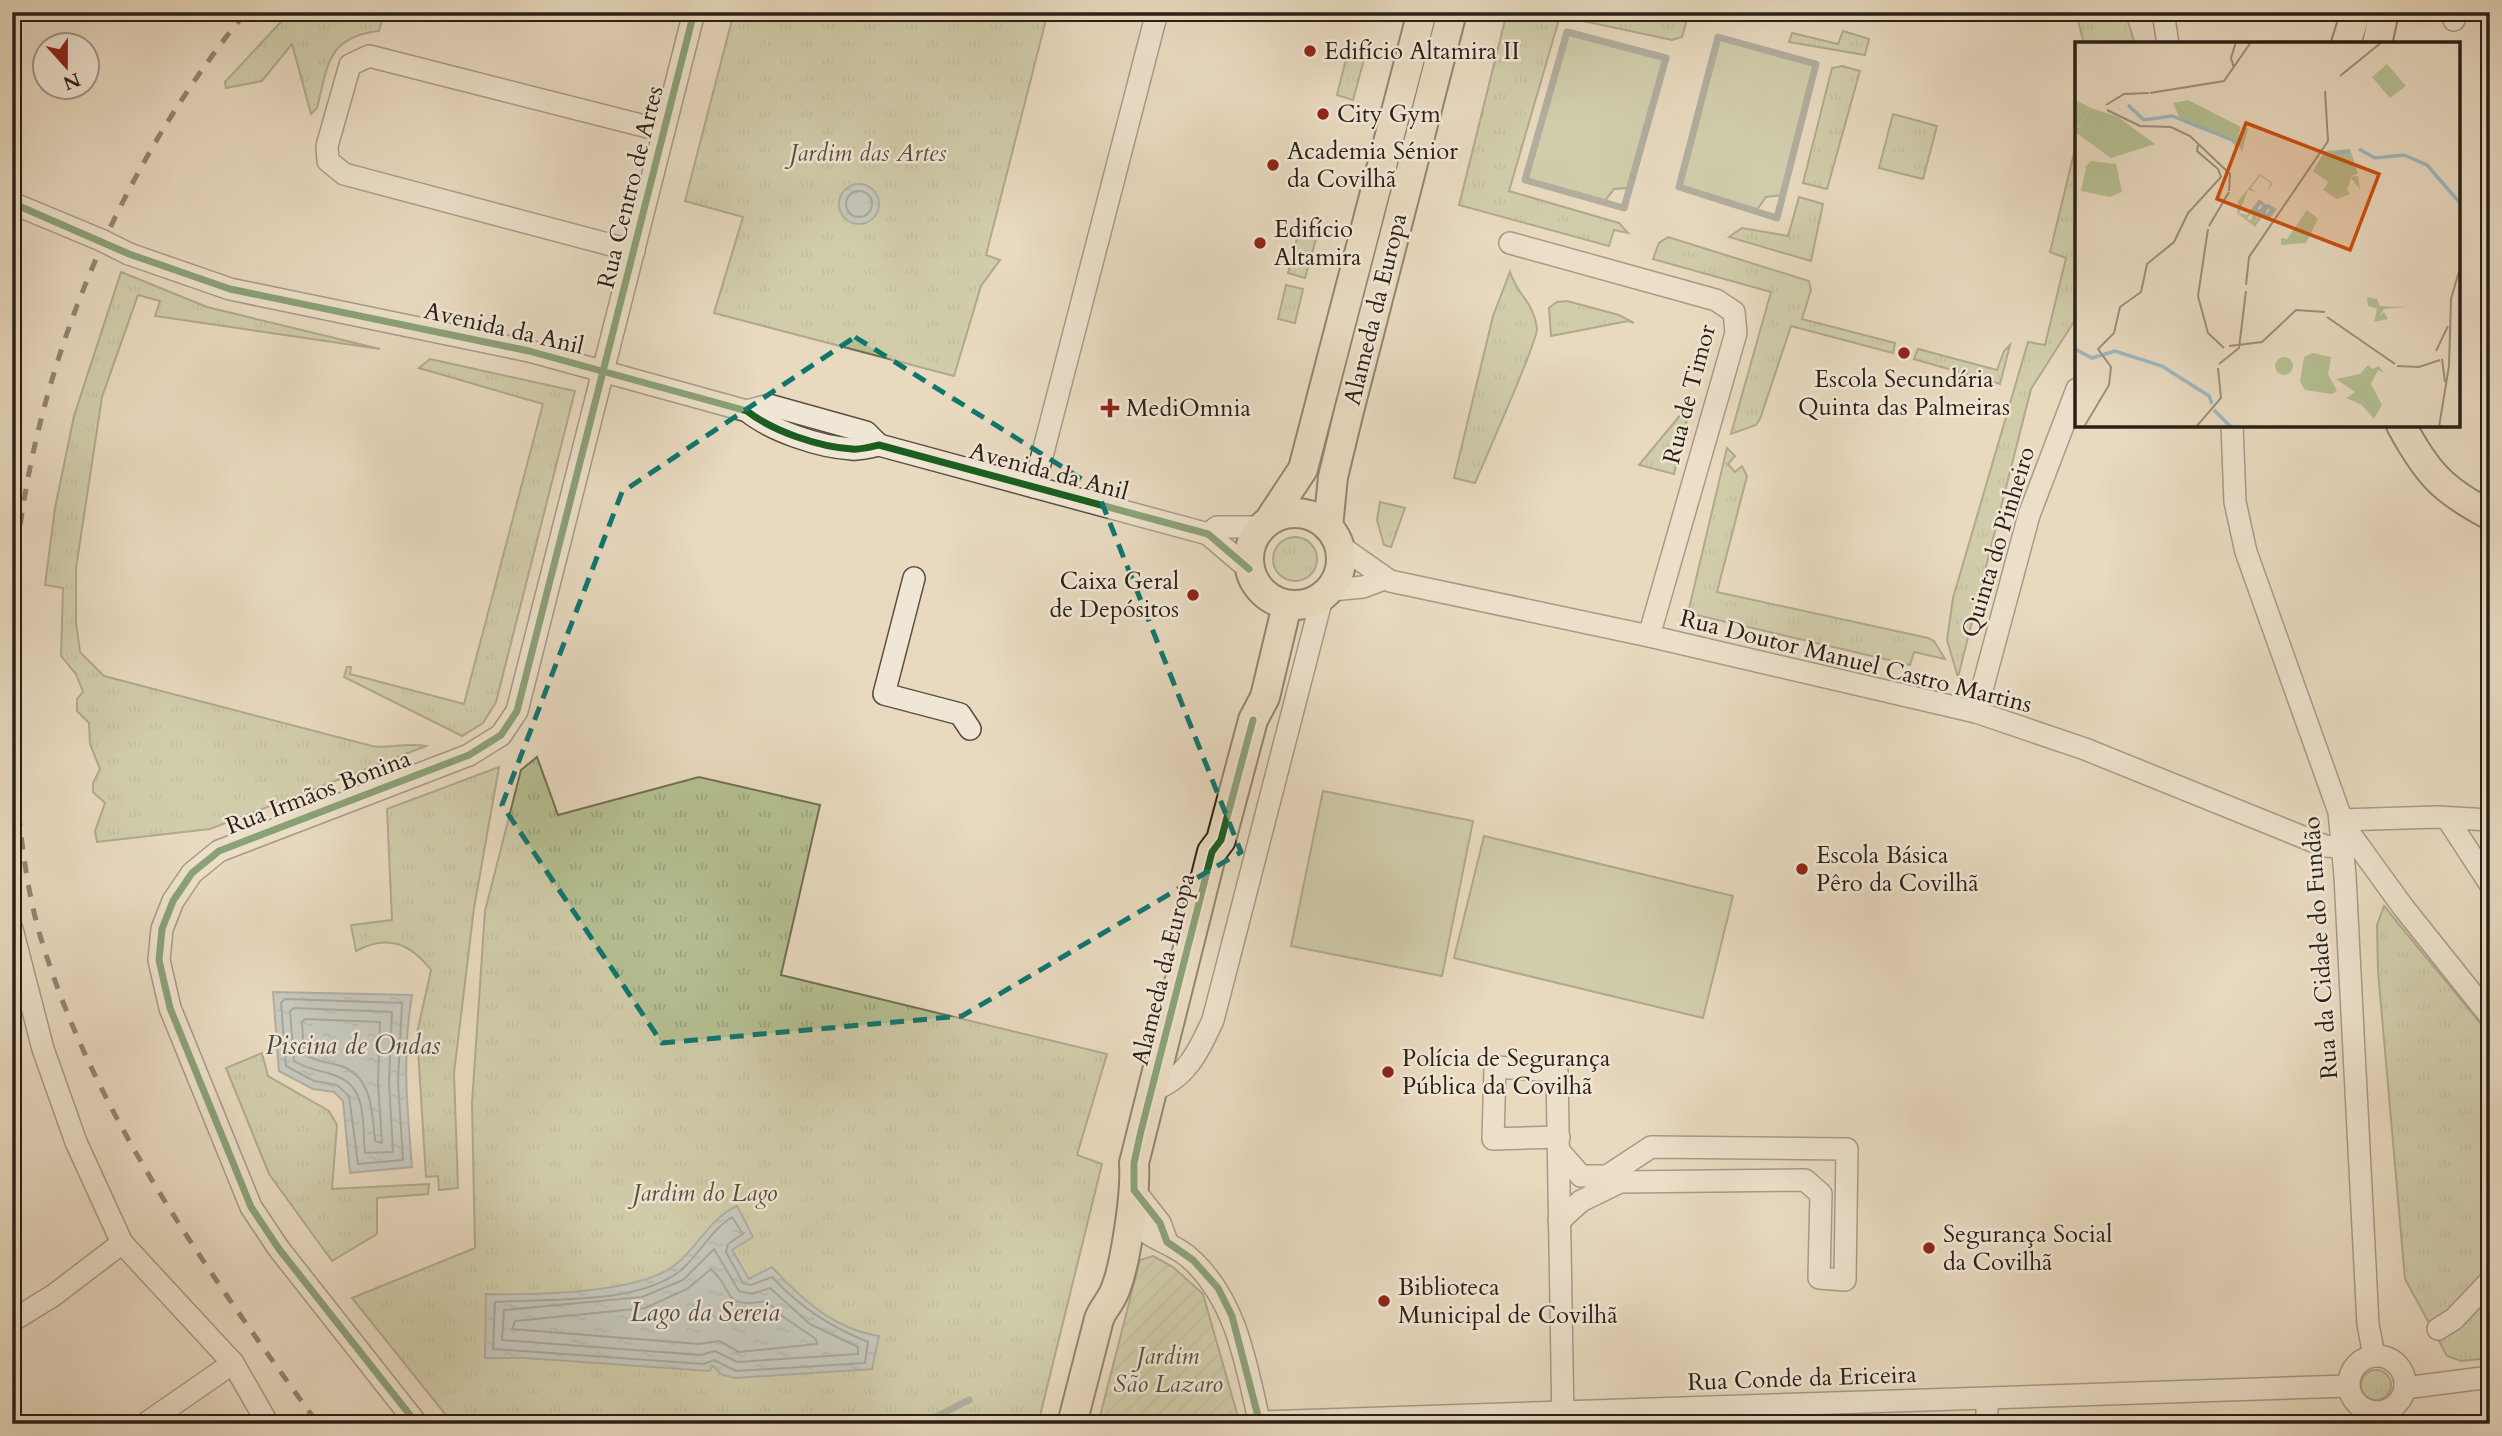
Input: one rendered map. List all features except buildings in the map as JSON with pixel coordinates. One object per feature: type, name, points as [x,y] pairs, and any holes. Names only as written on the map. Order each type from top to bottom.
[{"type":"main road","name":"Alameda da Europa","points":[[1267,522],[1303,469],[1422,12]]},
{"type":"main road","name":"Alameda da Europa","points":[[1334,536],[1333,477],[1452,12]]},
{"type":"main road","points":[[2348,42],[2356,12]]},
{"type":"main road","points":[[2377,42],[2384,12]]},
{"type":"main road","points":[[2402,427],[2420,460],[2448,492],[2490,515]]},
{"type":"main road","points":[[1307,514],[1334,536],[1341,562],[1327,594],[1287,605],[1267,596],[1249,569],[1251,544],[1267,522],[1307,514]]},
{"type":"main road","name":"Alameda da Europa","points":[[1072,1424],[1104,1307],[1111,1300],[1125,1248],[1152,1091],[1212,852],[1221,840],[1252,720],[1265,697],[1287,605]]},
{"type":"main road","name":"Alameda da Europa","points":[[1104,1307],[1100,1298],[1120,1174],[1133,1190]]},
{"type":"street","name":"Rua Centro de Artes","points":[[604,372],[694,12]]},
{"type":"street","points":[[1034,487],[1157,12]]},
{"type":"street","points":[[2163,12],[2168,42]]},
{"type":"street","points":[[634,251],[344,174],[328,162],[327,146],[350,65],[369,57],[664,131]]},
{"type":"street","name":"Avenida da Anil","points":[[12,203],[129,254],[230,289],[529,351],[747,411],[766,426],[810,439],[853,449],[879,445],[1208,534],[1249,569]]},
{"type":"street","name":"Rua de Timor","points":[[1510,243],[1716,300],[1734,312],[1736,333],[1649,636]]},
{"type":"street","name":"Rua Irmãos Bonina","points":[[418,1424],[279,1249],[251,1207],[170,1008],[159,960],[162,929],[173,901],[192,873],[219,851],[468,755],[501,735],[517,711],[568,500],[604,372]]},
{"type":"street","name":"Quinta do Pinheiro","points":[[1976,712],[2025,527],[2075,394]]},
{"type":"street","name":"Rua da Cidade do Fundão","points":[[2232,427],[2235,502],[2246,552],[2340,820],[2368,1324],[2374,1356]]},
{"type":"street","name":"Avenida da Anil","points":[[1208,534],[1217,527],[1267,522]]},
{"type":"street","name":"Rua Doutor Manuel Castro Martins","points":[[1334,536],[1384,579],[1649,636],[1976,712],[2085,749],[2326,846],[2343,847]]},
{"type":"street","points":[[914,578],[884,694],[960,714],[970,729]]},
{"type":"street","name":"Rua Doutor Manuel Castro Martins","points":[[1327,594],[1363,587],[1384,579]]},
{"type":"street","points":[[1152,1091],[1174,1081],[1190,1065],[1213,1020],[1327,594]]},
{"type":"street","points":[[2447,818],[2490,884]]},
{"type":"street","points":[[2340,820],[2490,820]]},
{"type":"street","points":[[2340,820],[2403,907],[2490,1016]]},
{"type":"street","points":[[12,929],[43,1049],[59,1095],[76,1142],[122,1243],[233,1363],[268,1424]]},
{"type":"street","points":[[1559,1144],[1493,1139],[1495,1067],[1557,1071],[1559,1144],[1563,1417]]},
{"type":"street","points":[[1559,1144],[1581,1176],[1607,1175],[1651,1147],[1847,1149],[1845,1280],[1819,1278],[1821,1194],[1805,1180],[1619,1182],[1581,1201],[1559,1221]]},
{"type":"street","points":[[1133,1190],[1144,1235],[1167,1242],[1193,1260],[1218,1288],[1228,1307],[1260,1423]]},
{"type":"street","points":[[1125,1248],[1140,1241],[1167,1242]]},
{"type":"street","points":[[12,1321],[54,1295],[122,1243]]},
{"type":"street","points":[[2438,1329],[2454,1318],[2490,1281]]},
{"type":"street","points":[[2374,1356],[2397,1365],[2405,1380],[2396,1405],[2379,1418],[2355,1403],[2348,1386],[2352,1370],[2365,1358],[2374,1356]]},
{"type":"street","points":[[145,1424],[233,1363]]},
{"type":"street","points":[[2404,1388],[2490,1377]]},
{"type":"street","name":"Rua Conde da Ericeira","points":[[1260,1423],[1781,1414],[1987,1399],[2348,1386]]},
{"type":"street","points":[[1987,1399],[1987,1424]]},
{"type":"highlighted area","points":[[855,337],[1096,488],[1241,852],[962,1016],[662,1043],[502,805],[622,492]]},
{"type":"green space","points":[[290,12],[384,12],[379,31],[362,34],[339,47],[328,66],[317,108],[311,114],[292,44],[262,81],[226,88],[225,82]]},
{"type":"green space","name":"Jardim das Artes","points":[[734,12],[1048,12],[986,255],[1000,260],[981,286],[954,376],[714,313],[743,217],[685,201]]},
{"type":"green space","points":[[1507,12],[1689,12],[1682,37],[1672,40],[1560,16],[1509,191],[1619,223],[1628,233],[1614,230],[1609,246],[1459,205]]},
{"type":"green space","points":[[2076,12],[2125,12],[2134,42],[2084,42]]},
{"type":"green space","points":[[1843,31],[1869,39],[1865,55],[1789,42],[1792,33],[1838,44]]},
{"type":"green space","points":[[1567,32],[1666,58],[1630,188],[1614,189],[1604,202],[1525,180]]},
{"type":"green space","points":[[1718,37],[1816,64],[1783,195],[1766,197],[1756,211],[1679,187]]},
{"type":"green space","points":[[1348,51],[1365,56],[1353,100],[1337,95]]},
{"type":"green space","points":[[1842,66],[1860,71],[1827,189],[1803,183],[1832,68]]},
{"type":"green space","points":[[1893,114],[1937,126],[1923,179],[1879,168]]},
{"type":"green space","points":[[2075,149],[2075,320],[2031,389],[1958,677],[1947,640],[1953,598],[2028,342],[2045,345],[2066,258],[2050,252]]},
{"type":"green space","points":[[1799,197],[1823,204],[1811,261],[1729,237],[1742,228],[1788,236]]},
{"type":"green space","points":[[1300,227],[1318,232],[1305,278],[1288,273]]},
{"type":"green space","points":[[1668,237],[1809,281],[1811,290],[1802,319],[1895,343],[1893,353],[1791,326],[1760,419],[1756,425],[1731,434],[1771,292],[1653,259],[1659,243]]},
{"type":"green space","points":[[121,272],[207,307],[380,349],[155,316],[160,301],[138,295],[102,397],[76,568],[76,622],[80,652],[104,676],[372,746],[426,746],[210,829],[97,842],[95,831],[105,803],[93,792],[93,783],[100,769],[90,744],[89,723],[77,711],[77,699],[83,692],[76,674],[61,656],[63,588],[45,585],[55,508],[74,416]]},
{"type":"green space","points":[[1510,272],[1532,311],[1537,328],[1521,376],[1475,483],[1454,478],[1493,316]]},
{"type":"green space","points":[[1286,285],[1303,289],[1295,323],[1278,319]]},
{"type":"green space","points":[[1567,301],[1619,315],[1634,323],[1628,321],[1551,336],[1549,308],[1557,302]]},
{"type":"green space","points":[[2010,345],[2000,384],[1914,359],[1918,349],[1997,370],[2004,351]]},
{"type":"green space","points":[[430,359],[575,391],[496,702],[483,723],[462,736],[344,677],[347,667],[351,667],[350,674],[464,704],[543,404],[419,368]]},
{"type":"green space","points":[[1682,413],[1688,415],[1674,474],[1639,465]]},
{"type":"green space","points":[[1727,448],[1735,456],[1728,464],[1735,472],[1742,466],[1747,476],[1717,592],[1928,638],[1934,641],[1945,659],[1914,652],[1910,665],[1688,613]]},
{"type":"green space","points":[[1380,502],[1405,508],[1391,547],[1384,545],[1377,520]]},
{"type":"green space","points":[[1295,537],[1311,543],[1317,559],[1311,575],[1295,581],[1279,575],[1273,559],[1279,543]]},
{"type":"green space","name":"Jardim do Lago","points":[[537,757],[558,815],[699,777],[820,805],[781,975],[1107,1054],[1077,1155],[1102,1164],[1038,1424],[453,1424],[352,1298],[475,1248],[472,1103],[485,911],[521,770]]},
{"type":"green space","points":[[499,767],[474,908],[454,1073],[458,1188],[439,1190],[438,1176],[426,1177],[417,1033],[431,970],[415,953],[397,944],[378,943],[356,951],[351,925],[392,920],[387,809]]},
{"type":"green space","points":[[1323,791],[1473,821],[1442,976],[1291,946]]},
{"type":"green space","points":[[1484,836],[1733,896],[1703,1018],[1454,958]]},
{"type":"green space","points":[[2384,906],[2490,1035],[2490,1358],[2461,1361],[2447,1356],[2405,1279],[2378,971],[2377,925]]},
{"type":"green space","points":[[262,1053],[268,1076],[329,1111],[337,1125],[332,1189],[429,1184],[428,1194],[377,1198],[377,1234],[332,1261],[269,1174],[226,1068]]},
{"type":"green space","name":"Jardim São Lazaro","points":[[1153,1256],[1173,1267],[1203,1294],[1240,1424],[1098,1424],[1140,1260]]},
{"type":"green space","points":[[2376,1370],[2382,1371],[2390,1379],[2390,1391],[2382,1399],[2376,1400],[2370,1399],[2362,1391],[2361,1385],[2362,1379],[2370,1371]]},
{"type":"water","points":[[859,184],[873,190],[879,204],[873,218],[859,224],[845,218],[839,204],[845,190]]},
{"type":"water","name":"Piscina de Ondas","points":[[273,992],[412,995],[406,1060],[412,1167],[350,1173],[343,1101],[334,1092],[313,1089],[279,1071]]},
{"type":"water","name":"Lago da Sereia","points":[[737,1206],[753,1237],[732,1250],[749,1279],[772,1267],[807,1301],[833,1320],[879,1336],[872,1369],[735,1378],[721,1374],[713,1366],[709,1371],[526,1358],[485,1358],[486,1294],[584,1291],[636,1282],[658,1275],[675,1265],[719,1218]]},
{"type":"waterway","points":[[1567,32],[1666,58],[1624,208],[1525,180],[1567,32]]},
{"type":"waterway","points":[[1718,37],[1816,64],[1777,218],[1679,187],[1718,37]]},
{"type":"waterway","points":[[922,1424],[969,1400]]},
{"type":"railway","points":[[12,620],[18,538],[32,457],[53,376],[80,297],[114,221],[153,147],[197,77],[246,12]]},
{"type":"railway","points":[[12,742],[21,838],[33,909],[62,999],[90,1065],[122,1128],[196,1249],[318,1424]]},
{"type":"cycle path","points":[[417,1424],[279,1249],[251,1207],[170,1008],[159,960],[162,929],[173,901],[192,873],[219,851],[469,755],[501,735],[517,711],[694,12]]},
{"type":"cycle path","points":[[12,203],[129,254],[230,289],[529,351],[747,411],[769,425],[811,441],[855,449],[879,445],[1208,534],[1249,569]]},
{"type":"cycle path","points":[[1253,720],[1221,840],[1212,852],[1141,1131],[1134,1163],[1134,1190],[1160,1223],[1167,1242],[1193,1260],[1218,1288],[1232,1316],[1260,1424]]},
{"type":"place","name":"Edifício Altamira II","points":[[1310,51]]},
{"type":"place","name":"City Gym","points":[[1323,114]]},
{"type":"place","name":"Academia Sénior da Covilhã","points":[[1273,165]]},
{"type":"place","name":"Edifício Altamira","points":[[1260,243]]},
{"type":"place","name":"Escola Secundária Quinta das Palmeiras","points":[[1904,353]]},
{"type":"place","name":"MediOmnia","points":[[1110,408]]},
{"type":"place","name":"Caixa Geral de Depósitos","points":[[1193,595]]},
{"type":"place","name":"Escola Básica Pêro da Covilhã","points":[[1802,869]]},
{"type":"place","name":"Polícia de Segurança Pública da Covilhã","points":[[1388,1072]]},
{"type":"place","name":"Segurança Social da Covilhã","points":[[1929,1248]]},
{"type":"place","name":"Biblioteca Municipal de Covilhã","points":[[1384,1301]]}]
